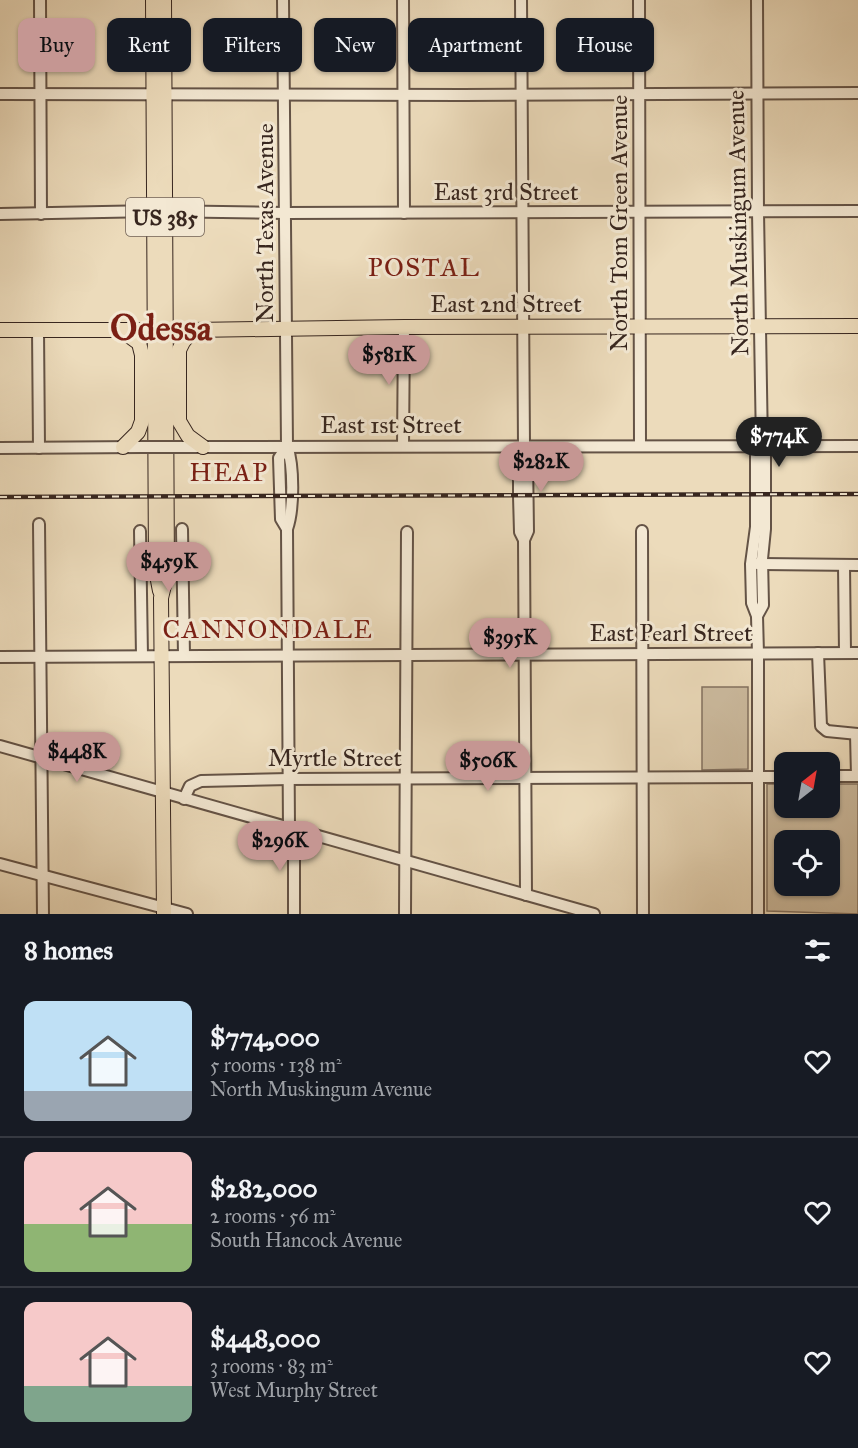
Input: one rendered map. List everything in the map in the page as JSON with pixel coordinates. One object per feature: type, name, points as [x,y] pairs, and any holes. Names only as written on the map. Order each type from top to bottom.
[{"type":"main road","name":"US 385","points":[[153,0],[159,95],[160,444],[156,570],[161,598],[164,911]]},
{"type":"main road","name":"US 385","points":[[159,95],[164,0]]},
{"type":"main road","name":"East 2nd Street","points":[[0,330],[858,326]]},
{"type":"main road","points":[[122,330],[141,346],[142,355],[142,421],[138,432],[123,447]]},
{"type":"main road","points":[[193,330],[179,350],[179,421],[184,432],[202,447]]},
{"type":"street","points":[[40,0],[41,214]]},
{"type":"street","name":"North Texas Avenue","points":[[283,0],[287,446],[279,458],[281,519],[287,530],[288,778],[294,914]]},
{"type":"street","points":[[403,0],[404,213]]},
{"type":"street","points":[[521,0],[524,446],[519,458],[519,532],[524,540],[526,895]]},
{"type":"street","name":"North Tom Green Avenue","points":[[639,0],[640,445]]},
{"type":"street","name":"North Muskingum Avenue","points":[[757,0],[762,445],[765,457],[756,527],[756,564],[752,603],[757,616],[758,654],[758,914]]},
{"type":"street","points":[[0,94],[858,93]]},
{"type":"street","name":"East 3rd Street","points":[[0,214],[160,211],[285,213],[858,211]]},
{"type":"street","points":[[403,446],[404,327]]},
{"type":"street","points":[[38,330],[39,448]]},
{"type":"street","name":"East 1st Street","points":[[0,448],[858,446]]},
{"type":"street","points":[[39,524],[43,914]]},
{"type":"street","points":[[182,529],[184,656]]},
{"type":"street","points":[[140,531],[141,656]]},
{"type":"street","points":[[642,531],[643,914]]},
{"type":"street","points":[[405,914],[407,532]]},
{"type":"street","points":[[756,564],[858,565]]},
{"type":"street","points":[[844,565],[845,653]]},
{"type":"street","points":[[818,653],[821,726],[828,731],[857,734],[857,776],[840,776]]},
{"type":"street","name":"East Pearl Street","points":[[0,657],[858,653]]},
{"type":"street","points":[[0,746],[526,895],[561,911],[594,914]]},
{"type":"street","name":"Myrtle Street","points":[[184,799],[190,786],[201,781],[288,778],[774,777]]},
{"type":"street","points":[[0,864],[164,911],[187,914]]},
{"type":"shaded area","points":[[702,687],[748,687],[748,769],[702,770]]},
{"type":"shaded area","points":[[767,784],[774,784],[774,818],[840,818],[840,784],[858,784],[858,914],[767,911]]},
{"type":"railway","points":[[0,497],[858,494]]},
{"type":"district","name":"POSTAL","points":[[424,267]]},
{"type":"district","name":"Odessa","points":[[161,328]]},
{"type":"district","name":"HEAP","points":[[229,472]]},
{"type":"district","name":"CANNONDALE","points":[[268,629]]}]
